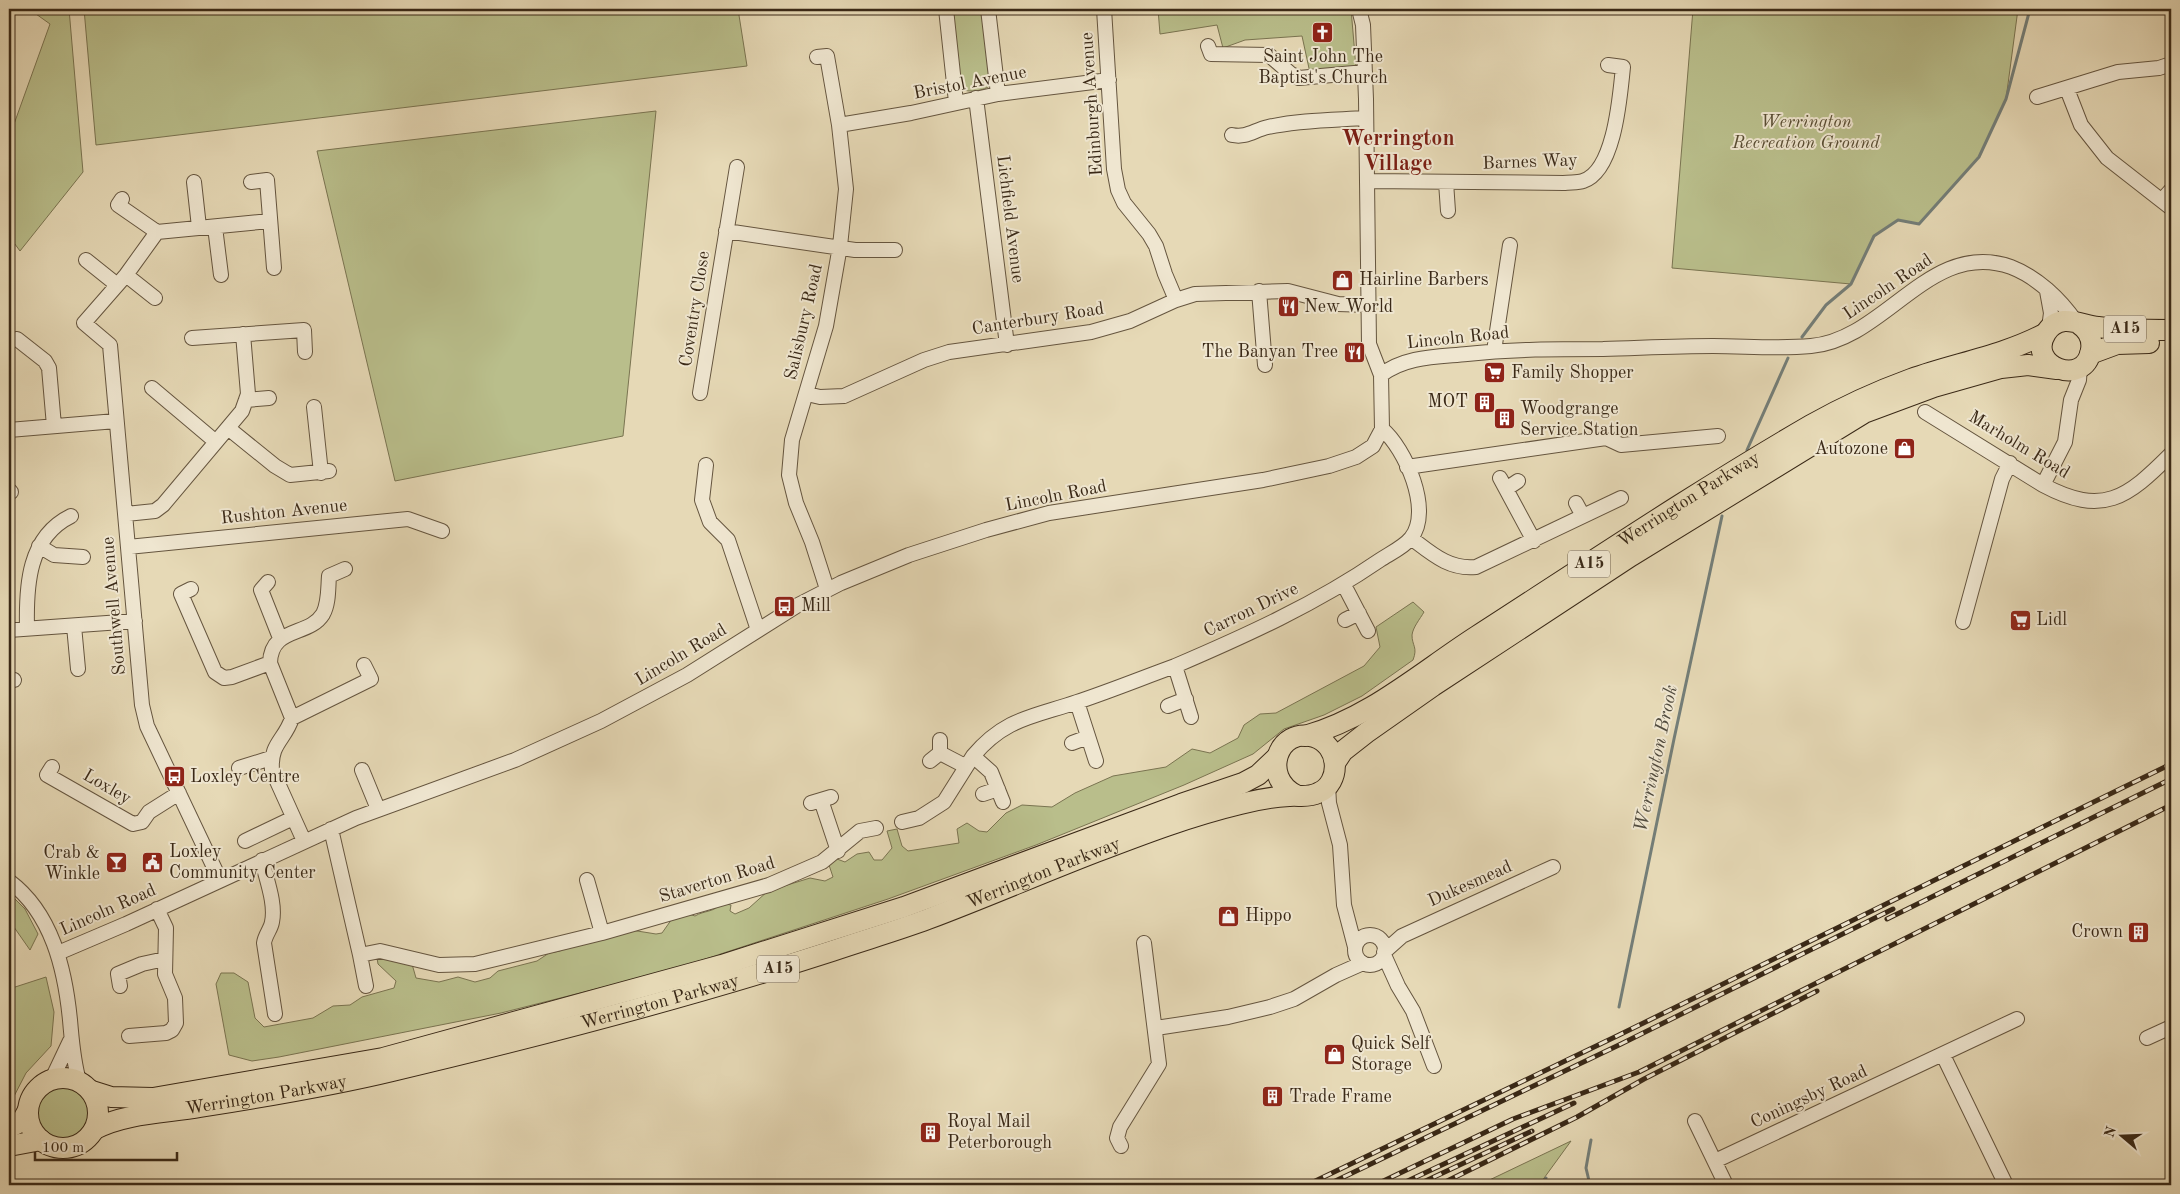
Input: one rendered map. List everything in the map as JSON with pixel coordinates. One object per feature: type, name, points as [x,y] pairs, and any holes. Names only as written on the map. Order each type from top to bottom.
[{"type":"highway","name":"A15","points":[[2046,331],[2061,321],[2121,329],[2171,330]]},
{"type":"highway","name":"A15","points":[[2078,323],[2090,336],[2085,361]]},
{"type":"highway","name":"Werrington Parkway","points":[[1305,736],[1330,729],[1378,705],[1434,664],[1611,549],[1812,425],[1910,379],[1957,372],[1979,366],[2046,331]]},
{"type":"highway","points":[[2046,331],[2042,341],[2043,355],[2047,361],[2059,369]]},
{"type":"highway","name":"A15","points":[[2059,369],[2069,371],[2117,344],[2171,343]]},
{"type":"highway","name":"Werrington Parkway","points":[[1979,366],[2036,365],[2059,369]]},
{"type":"highway","name":"Werrington Parkway","points":[[1335,763],[1343,750],[1432,686],[1631,556],[1864,414],[1934,386],[1957,372]]},
{"type":"highway","name":"A15","points":[[1277,757],[1287,742],[1305,736]]},
{"type":"highway","points":[[1305,736],[1314,737],[1328,747],[1335,763]]},
{"type":"highway","name":"Werrington Parkway","points":[[246,1091],[393,1055],[722,965],[904,907],[1172,807],[1243,783],[1258,775],[1277,757]]},
{"type":"highway","points":[[1277,757],[1277,776],[1288,791],[1301,796]]},
{"type":"highway","name":"A15","points":[[1301,796],[1316,794],[1328,786],[1335,773],[1335,763]]},
{"type":"highway","name":"Werrington Parkway","points":[[95,1129],[111,1121],[212,1097],[386,1072],[592,1022],[759,975],[926,920],[1187,818],[1238,804],[1301,796]]},
{"type":"highway","points":[[9,1128],[22,1121],[28,1110],[30,1100],[36,1091],[52,1079],[61,1077],[85,1086],[99,1110],[95,1129],[84,1142],[67,1148],[52,1146],[41,1140],[31,1126],[28,1110]]},
{"type":"highway","name":"Werrington Parkway","points":[[85,1086],[111,1096],[139,1099],[212,1097]]},
{"type":"highway","points":[[9,1146],[41,1140]]},
{"type":"street","points":[[946,9],[956,102]]},
{"type":"street","points":[[988,9],[998,94]]},
{"type":"street","name":"Edinburgh Avenue","points":[[1104,9],[1114,168],[1118,190],[1124,203],[1150,234],[1156,246],[1164,274],[1176,300]]},
{"type":"street","points":[[1359,9],[1362,23],[1365,72],[1370,350],[1381,375],[1382,429],[1391,436],[1407,467],[1418,497],[1419,511],[1417,524],[1411,538],[1448,564],[1466,568],[1481,565],[1621,498]]},
{"type":"street","points":[[1207,52],[1269,55],[1291,74],[1299,78],[1365,72]]},
{"type":"street","name":"Salisbury Road","points":[[827,56],[839,126],[846,189],[840,246],[826,326],[792,440],[790,475],[796,503],[828,589]]},
{"type":"street","points":[[2037,97],[2118,72],[2159,68],[2171,64]]},
{"type":"street","name":"Barnes Way","points":[[1368,181],[1584,181],[1595,172],[1606,157],[1615,131],[1623,67],[1608,65]]},
{"type":"street","name":"Bristol Avenue","points":[[839,126],[998,94],[1109,80]]},
{"type":"street","points":[[2067,89],[2082,125],[2107,158],[2168,199]]},
{"type":"street","name":"Lichfield Avenue","points":[[976,98],[1007,345]]},
{"type":"street","points":[[1232,135],[1249,136],[1268,127],[1285,124],[1365,118]]},
{"type":"street","name":"Coventry Close","points":[[700,393],[737,167]]},
{"type":"street","points":[[251,182],[267,180],[274,268]]},
{"type":"street","points":[[194,182],[199,227]]},
{"type":"street","points":[[1446,182],[1448,212]]},
{"type":"street","points":[[122,199],[118,205],[157,232],[199,227],[215,228],[270,221]]},
{"type":"street","points":[[215,228],[221,275]]},
{"type":"street","name":"Coventry Close","points":[[726,231],[840,246],[855,250],[895,248]]},
{"type":"street","points":[[121,279],[157,232]]},
{"type":"street","points":[[1494,351],[1500,266],[1510,245]]},
{"type":"street","points":[[86,260],[155,298]]},
{"type":"street","name":"Lincoln Road","points":[[1381,375],[1394,365],[1418,359],[1494,351],[1693,346],[1792,347],[1824,344],[1856,332],[1936,275],[1952,267],[1978,262],[2004,264],[2033,278],[2065,306],[2078,323]]},
{"type":"street","name":"Southwell Avenue","points":[[121,279],[84,324],[110,346],[142,705],[147,726],[220,880]]},
{"type":"street","points":[[1259,291],[1265,366]]},
{"type":"street","name":"Canterbury Road","points":[[807,394],[820,397],[844,396],[877,380],[941,354],[1091,332],[1130,320],[1176,300],[1196,294],[1288,291],[1338,304],[1368,305]]},
{"type":"street","points":[[2046,331],[2051,313],[2047,291]]},
{"type":"street","points":[[192,338],[304,330],[305,352]]},
{"type":"street","points":[[126,514],[155,511],[163,505],[242,411],[248,394],[243,334]]},
{"type":"street","points":[[16,339],[44,361],[49,368],[54,426]]},
{"type":"street","points":[[2043,485],[2065,442],[2071,400],[2085,361]]},
{"type":"street","points":[[2059,369],[2071,400]]},
{"type":"street","points":[[152,388],[216,442]]},
{"type":"street","points":[[246,400],[269,398]]},
{"type":"street","points":[[228,428],[275,466],[290,475],[325,472],[314,407]]},
{"type":"street","name":"Marholm Road","points":[[1925,412],[2043,485],[2057,492],[2083,500],[2101,501],[2120,496],[2138,485],[2171,454]]},
{"type":"street","points":[[9,430],[116,421]]},
{"type":"street","name":"Lincoln Road","points":[[58,953],[331,829],[378,809],[515,760],[601,721],[687,675],[828,589],[909,555],[986,530],[1049,513],[1263,480],[1329,466],[1356,457],[1364,452],[1372,446],[1382,429]]},
{"type":"street","points":[[1407,467],[1606,438],[1621,445],[1718,436]]},
{"type":"street","points":[[1963,622],[2002,479],[2010,463]]},
{"type":"street","points":[[706,464],[702,500],[710,522],[728,540],[758,630]]},
{"type":"street","points":[[1508,483],[1534,541]]},
{"type":"street","points":[[1576,503],[1583,516]]},
{"type":"street","points":[[27,628],[28,578],[32,561],[50,530],[70,516]]},
{"type":"street","name":"Rushton Avenue","points":[[128,547],[408,519],[442,531]]},
{"type":"street","name":"Carron Drive","points":[[902,822],[919,818],[944,802],[953,791],[969,761],[997,732],[1012,724],[1175,666],[1243,637],[1344,585],[1411,538]]},
{"type":"street","points":[[40,546],[54,555],[83,556]]},
{"type":"street","points":[[292,718],[270,663],[273,649],[280,638],[319,620],[324,611],[329,576],[345,569]]},
{"type":"street","points":[[268,582],[261,590],[280,638]]},
{"type":"street","points":[[1344,585],[1368,631]]},
{"type":"street","points":[[191,589],[180,594],[215,672],[224,678],[232,677],[270,663]]},
{"type":"street","points":[[1345,620],[1359,613]]},
{"type":"street","points":[[9,630],[135,620]]},
{"type":"street","points":[[74,626],[78,669]]},
{"type":"street","points":[[304,841],[272,770],[271,758],[274,749],[292,718],[371,679],[364,665]]},
{"type":"street","points":[[1175,666],[1191,716]]},
{"type":"street","points":[[1168,706],[1186,700]]},
{"type":"street","points":[[1077,702],[1096,760]]},
{"type":"street","points":[[1072,743],[1088,737]]},
{"type":"street","points":[[937,751],[969,761],[991,772],[1000,795],[983,794]]},
{"type":"street","points":[[239,768],[271,758]]},
{"type":"street","name":"Loxley","points":[[52,766],[47,775],[133,824],[142,822],[154,808],[179,793]]},
{"type":"street","points":[[362,770],[378,809]]},
{"type":"street","points":[[1328,786],[1329,803],[1340,845],[1344,905],[1361,957],[1398,986]]},
{"type":"street","points":[[1301,796],[1320,807],[1335,824]]},
{"type":"street","points":[[821,800],[838,851]]},
{"type":"street","points":[[245,841],[293,818]]},
{"type":"street","name":"Staverton Road","points":[[360,955],[380,951],[439,965],[468,965],[602,933],[769,885],[815,866],[838,851],[860,831],[867,828],[876,828]]},
{"type":"street","points":[[331,829],[366,986]]},
{"type":"street","points":[[262,860],[272,908],[272,923],[265,936],[264,943],[275,1014]]},
{"type":"street","name":"Dukesmead","points":[[1384,954],[1402,936],[1553,867]]},
{"type":"street","points":[[586,876],[602,933]]},
{"type":"street","points":[[9,881],[20,888],[40,913],[50,931],[58,953],[67,991],[74,1064],[85,1086]]},
{"type":"street","points":[[1344,905],[1383,944],[1384,954],[1398,986],[1413,1011],[1434,1066]]},
{"type":"street","points":[[128,1036],[166,1033],[172,1030],[176,1023],[175,998],[166,974],[166,928],[157,909]]},
{"type":"street","points":[[1156,1028],[1228,1017],[1270,1008],[1294,999],[1336,975],[1361,957],[1363,936],[1375,936]]},
{"type":"street","name":"Dukesmead","points":[[1375,936],[1402,936]]},
{"type":"street","points":[[1121,1146],[1117,1138],[1120,1127],[1159,1064],[1144,943]]},
{"type":"street","points":[[1361,957],[1378,962],[1384,954]]},
{"type":"street","points":[[120,986],[118,974],[142,964],[165,959]]},
{"type":"street","name":"Coningsby Road","points":[[1715,1161],[2017,1020]]},
{"type":"street","points":[[2147,1038],[2171,1027]]},
{"type":"street","points":[[52,1079],[71,1040]]},
{"type":"street","points":[[1943,1055],[2003,1180]]},
{"type":"street","points":[[1695,1121],[1726,1185]]},
{"type":"green space","points":[[29,9],[69,9],[83,172],[20,251],[9,236],[9,138],[50,24]]},
{"type":"green space","points":[[84,9],[738,9],[747,66],[96,145]]},
{"type":"green space","points":[[951,9],[984,9],[991,85],[984,89],[972,91],[961,89]]},
{"type":"green space","points":[[1158,9],[1351,9],[1356,67],[1310,73],[1302,36],[1245,40],[1223,48],[1217,25],[1160,34]]},
{"type":"green space","name":"Werrington Recreation Ground","points":[[1693,9],[2018,9],[2006,99],[1979,157],[1919,224],[1898,220],[1874,236],[1851,284],[1672,268]]},
{"type":"green space","points":[[656,111],[623,436],[395,481],[317,151]]},
{"type":"green space","points":[[1413,602],[1424,612],[1415,626],[1412,635],[1415,652],[1413,660],[1362,696],[1324,715],[1284,729],[1253,754],[1184,785],[1036,845],[888,899],[675,969],[501,1013],[279,1057],[252,1061],[229,1055],[216,984],[221,973],[234,973],[248,982],[255,1018],[264,1027],[313,1018],[333,1006],[350,1005],[362,997],[394,988],[396,981],[378,964],[377,958],[386,955],[412,964],[416,978],[439,982],[458,977],[475,982],[490,978],[498,971],[537,961],[549,953],[560,951],[570,944],[631,930],[656,934],[662,933],[674,916],[686,913],[695,916],[712,910],[722,903],[731,905],[730,911],[735,914],[749,908],[768,891],[810,878],[825,881],[833,877],[829,865],[837,859],[845,862],[857,854],[869,852],[874,860],[882,860],[892,848],[887,831],[897,829],[902,846],[908,851],[959,843],[957,829],[967,823],[979,831],[987,832],[1006,813],[1022,805],[1052,807],[1075,793],[1113,776],[1166,767],[1192,749],[1210,753],[1238,738],[1244,725],[1260,714],[1276,713],[1364,666],[1380,647],[1376,627]]},
{"type":"green space","points":[[9,893],[25,909],[38,934],[30,950],[9,920]]},
{"type":"green space","points":[[46,977],[54,1012],[51,1046],[26,1073],[9,1106],[9,989]]},
{"type":"green space","points":[[63,1084],[74,1086],[83,1092],[89,1101],[91,1112],[89,1123],[83,1132],[74,1138],[63,1140],[52,1138],[43,1132],[37,1123],[35,1112],[37,1101],[43,1092],[52,1086]]},
{"type":"green space","points":[[1571,1141],[1539,1185],[1479,1185]]},
{"type":"waterway","name":"Werrington Brook","points":[[1802,337],[1826,305],[1851,284],[1874,236],[1898,220],[1919,224],[1979,157],[2006,99],[2030,9]]},
{"type":"waterway","name":"Werrington Brook","points":[[1747,450],[1788,358]]},
{"type":"waterway","name":"Werrington Brook","points":[[1619,1007],[1722,516]]},
{"type":"waterway","points":[[1590,1185],[1586,1168],[1591,1140]]},
{"type":"waterway","points":[[1542,1185],[1546,1178]]},
{"type":"railway","points":[[1307,1185],[1619,1035],[2171,764]]},
{"type":"railway","points":[[1887,919],[2171,779]]},
{"type":"railway","points":[[1375,1185],[1513,1119],[1639,1072],[2171,805]]},
{"type":"railway","points":[[1327,1185],[1621,1044],[1893,909]]},
{"type":"railway","points":[[1439,1185],[1577,1117],[1644,1079],[1817,991]]},
{"type":"railway","points":[[1399,1185],[1574,1103]]},
{"type":"railway","points":[[1417,1185],[1532,1131]]},
{"type":"place","name":"Saint John The Baptist's Church","points":[[1323,32]]},
{"type":"place","name":"Hairline Barbers","points":[[1343,280]]},
{"type":"place","name":"New World","points":[[1288,307]]},
{"type":"place","name":"The Banyan Tree","points":[[1354,352]]},
{"type":"place","name":"Family Shopper","points":[[1495,373]]},
{"type":"place","name":"MOT","points":[[1484,402]]},
{"type":"place","name":"Woodgrange Service Station","points":[[1504,419]]},
{"type":"place","name":"Autozone","points":[[1904,449]]},
{"type":"place","name":"Mill","points":[[785,606]]},
{"type":"place","name":"Lidl","points":[[2020,620]]},
{"type":"place","name":"Loxley Centre","points":[[174,777]]},
{"type":"place","name":"Loxley Community Center","points":[[153,862]]},
{"type":"place","name":"Crab & Winkle","points":[[116,863]]},
{"type":"place","name":"Hippo","points":[[1229,916]]},
{"type":"place","name":"Crown","points":[[2139,932]]},
{"type":"place","name":"Quick Self Storage","points":[[1335,1054]]},
{"type":"place","name":"Trade Frame","points":[[1273,1097]]},
{"type":"place","name":"Royal Mail Peterborough","points":[[931,1132]]},
{"type":"district","name":"Werrington Village","points":[[1398,152]]}]
